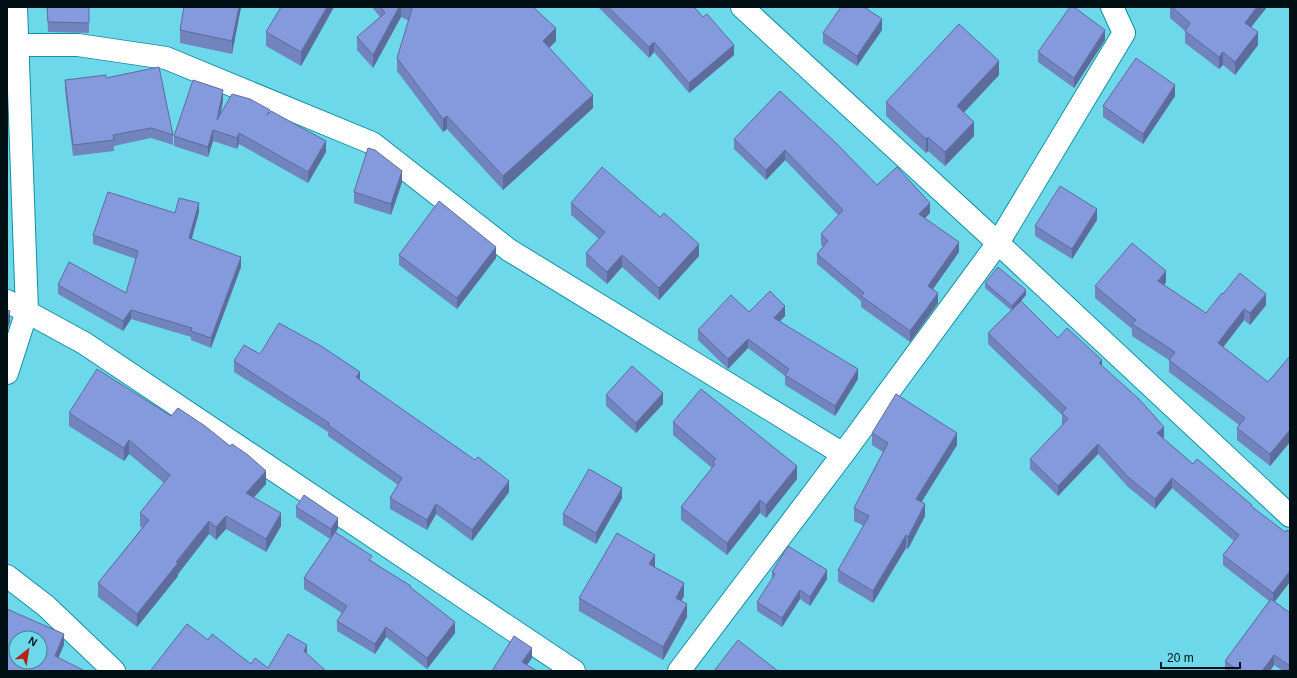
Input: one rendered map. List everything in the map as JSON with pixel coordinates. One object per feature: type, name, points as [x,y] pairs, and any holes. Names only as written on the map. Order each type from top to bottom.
[{"type":"street","points":[[7,373],[27,311],[16,45],[16,7]]},
{"type":"street","points":[[742,7],[998,243],[1290,516]]},
{"type":"street","points":[[679,671],[843,454],[998,243],[1124,33],[1112,7]]},
{"type":"street","points":[[16,45],[78,45],[166,58],[372,143],[510,250],[843,454]]},
{"type":"street","points":[[7,301],[84,343],[574,671]]},
{"type":"street","points":[[7,576],[46,606],[114,671]]},
{"type":"building","points":[[47,7],[89,7],[89,23],[48,22]]},
{"type":"building","points":[[184,7],[239,7],[232,41],[180,30]]},
{"type":"building","points":[[281,7],[327,7],[301,52],[266,32]]},
{"type":"building","points":[[381,7],[399,7],[373,55],[357,37],[385,13]]},
{"type":"building","points":[[408,7],[533,7],[556,28],[543,41],[593,95],[503,176],[447,116],[443,119],[397,58],[412,9]]},
{"type":"building","points":[[608,7],[694,7],[703,17],[707,14],[734,45],[689,83],[654,42],[649,47]]},
{"type":"building","points":[[841,7],[864,7],[882,19],[857,56],[823,33]]},
{"type":"building","points":[[1070,7],[1074,7],[1105,30],[1074,78],[1038,52]]},
{"type":"building","points":[[1172,7],[1257,7],[1245,23],[1258,32],[1235,62],[1223,52],[1219,57],[1185,31],[1190,23]]},
{"type":"building","points":[[959,24],[999,61],[957,106],[974,122],[945,152],[928,137],[926,139],[886,102]]},
{"type":"building","points":[[1136,58],[1175,85],[1143,134],[1103,106]]},
{"type":"building","points":[[159,67],[173,135],[151,128],[113,135],[114,140],[73,145],[65,80],[106,75],[106,78]]},
{"type":"building","points":[[193,80],[223,90],[217,120],[232,94],[250,99],[270,110],[267,115],[271,111],[326,141],[308,172],[239,133],[237,138],[213,130],[208,147],[174,136]]},
{"type":"building","points":[[780,91],[836,143],[877,185],[897,167],[930,203],[919,214],[959,242],[928,286],[938,293],[910,331],[861,296],[864,293],[817,254],[828,241],[821,234],[843,210],[785,150],[766,170],[734,139]]},
{"type":"building","points":[[368,148],[375,150],[402,171],[391,204],[354,192]]},
{"type":"building","points":[[602,167],[660,217],[664,213],[699,244],[659,288],[622,255],[607,272],[586,253],[605,232],[571,203]]},
{"type":"building","points":[[1060,186],[1097,209],[1072,249],[1035,226]]},
{"type":"building","points":[[108,192],[175,213],[179,198],[199,203],[189,238],[241,257],[211,338],[191,331],[192,328],[131,310],[123,321],[58,285],[69,262],[126,293],[138,251],[93,235]]},
{"type":"building","points":[[439,201],[496,247],[457,298],[399,255]]},
{"type":"building","points":[[1132,243],[1166,271],[1158,281],[1206,313],[1240,273],[1266,294],[1250,313],[1244,309],[1218,343],[1268,382],[1290,356],[1290,430],[1270,454],[1237,428],[1245,418],[1169,360],[1175,352],[1132,324],[1136,320],[1095,286]]},
{"type":"building","points":[[998,267],[1026,290],[1012,306],[985,283]]},
{"type":"building","points":[[770,291],[785,306],[774,318],[858,369],[835,406],[785,375],[789,369],[748,339],[728,359],[698,330],[731,295],[749,312]]},
{"type":"building","points":[[1021,301],[1058,338],[1067,328],[1102,360],[1099,363],[1140,400],[1164,427],[1157,433],[1193,464],[1197,459],[1252,505],[1251,506],[1285,532],[1287,530],[1290,532],[1290,571],[1273,593],[1223,555],[1239,535],[1172,478],[1155,499],[1128,477],[1098,444],[1058,486],[1030,459],[1068,419],[1062,413],[1066,408],[988,333]]},
{"type":"building","points":[[7,310],[10,311],[7,320]]},
{"type":"building","points":[[279,323],[321,346],[360,372],[356,377],[475,460],[478,457],[509,481],[472,530],[436,504],[427,520],[390,498],[402,478],[328,425],[329,423],[234,361],[244,345],[260,354]]},
{"type":"building","points":[[632,366],[663,393],[636,423],[606,395]]},
{"type":"building","points":[[97,369],[171,416],[178,408],[205,426],[230,446],[232,444],[248,455],[266,471],[246,493],[281,513],[266,539],[226,516],[216,527],[209,521],[137,614],[98,583],[149,520],[140,513],[170,475],[129,440],[124,448],[69,413]]},
{"type":"building","points":[[701,389],[797,466],[766,505],[760,500],[727,543],[681,507],[715,464],[713,462],[716,459],[673,422]]},
{"type":"building","points":[[896,394],[957,433],[916,499],[925,504],[908,537],[906,535],[873,591],[838,570],[869,516],[854,508],[888,443],[872,433]]},
{"type":"building","points":[[589,469],[622,488],[596,533],[563,514]]},
{"type":"building","points":[[304,495],[338,518],[331,529],[296,507]]},
{"type":"building","points":[[335,532],[372,556],[369,560],[411,586],[410,587],[455,622],[427,658],[386,627],[375,644],[337,621],[347,606],[304,578]]},
{"type":"building","points":[[617,533],[655,555],[649,564],[684,583],[676,598],[687,604],[663,647],[579,598]]},
{"type":"building","points":[[788,546],[827,570],[810,597],[800,590],[782,618],[757,602],[775,574],[772,572]]},
{"type":"building","points":[[1271,599],[1290,613],[1290,666],[1274,655],[1262,671],[1239,671],[1225,661]]},
{"type":"building","points":[[7,609],[64,634],[55,656],[85,671],[7,671]]},
{"type":"building","points":[[187,624],[208,640],[212,634],[251,664],[255,658],[268,668],[288,634],[307,645],[304,651],[326,671],[152,671],[151,670]]},
{"type":"building","points":[[514,636],[532,648],[522,662],[537,671],[492,671]]},
{"type":"building","points":[[738,640],[778,671],[714,671]]}]
